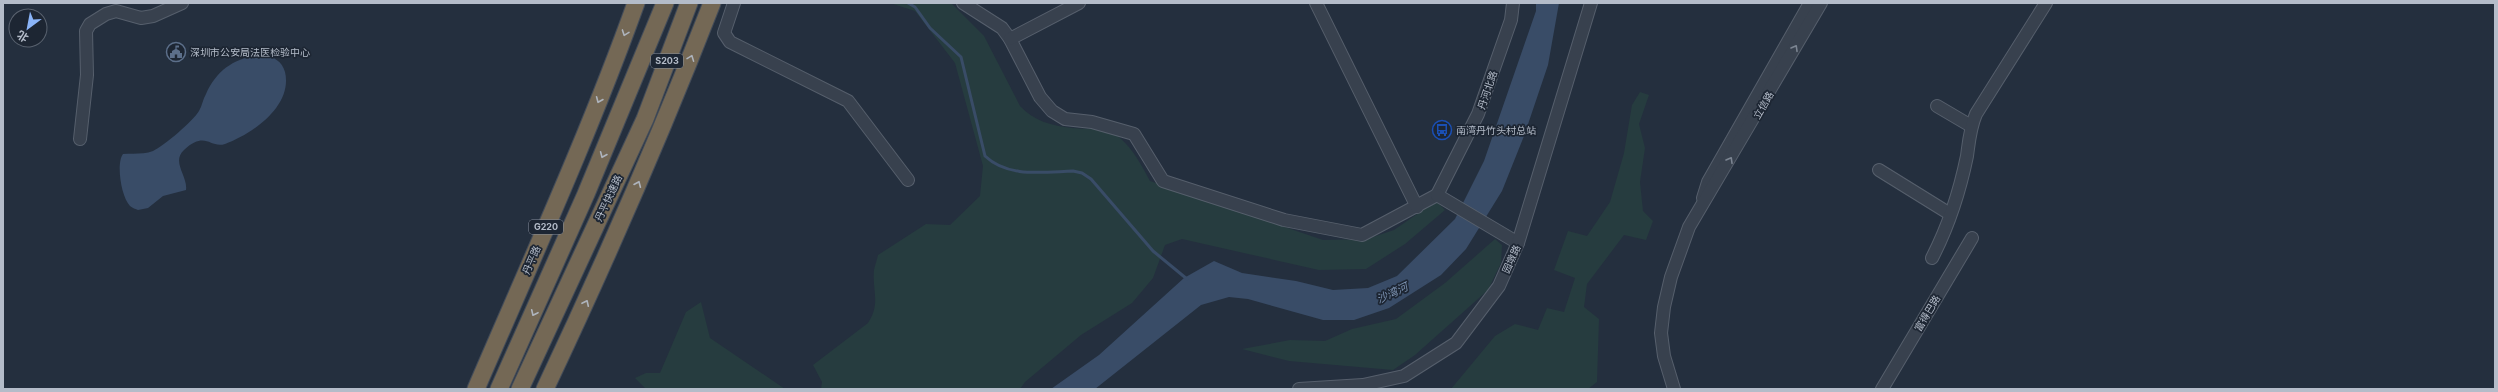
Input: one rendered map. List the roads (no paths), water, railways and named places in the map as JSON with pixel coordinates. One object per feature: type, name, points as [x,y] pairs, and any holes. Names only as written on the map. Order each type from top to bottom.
[{"type":"highway","name":"丹平路","points":[[478,384],[614,64],[636,3]]},
{"type":"highway","points":[[624,107],[655,3]]},
{"type":"highway","name":"丹平快速路","points":[[499,389],[624,107],[665,3]]},
{"type":"highway","name":"丹平快速路","points":[[520,389],[644,118],[689,3]]},
{"type":"highway","points":[[644,118],[695,3]]},
{"type":"highway","points":[[544,389],[589,298],[677,94],[712,3]]},
{"type":"highway","points":[[478,384],[580,208]]},
{"type":"highway","points":[[544,389],[600,216]]},
{"type":"street","points":[[80,139],[87,75],[86,31],[90,24],[106,14],[116,11],[141,18],[153,16],[182,3]]},
{"type":"street","points":[[734,3],[724,33],[730,42],[848,101],[908,180]]},
{"type":"street","points":[[963,3],[993,21],[1010,39],[1040,97],[1052,111],[1065,119],[1092,122],[1134,134],[1163,181],[1284,220],[1362,235],[1437,195],[1518,243]]},
{"type":"street","points":[[1010,39],[1078,3]]},
{"type":"street","points":[[1316,3],[1417,207]]},
{"type":"street","name":"丹河北路","points":[[1437,195],[1478,114],[1511,20],[1513,3]]},
{"type":"street","name":"园墩路","points":[[1299,389],[1363,385],[1404,376],[1456,343],[1499,286],[1518,243],[1591,3]]},
{"type":"street","name":"立信路","points":[[1674,389],[1664,356],[1661,333],[1664,307],[1671,277],[1689,228],[1701,205],[1716,186],[1810,3]]},
{"type":"street","name":"立信路","points":[[1753,112],[1821,3]]},
{"type":"street","points":[[1932,258],[1944,236],[1967,156],[1971,126],[1990,90],[2046,3]]},
{"type":"street","points":[[1937,106],[1971,126]]},
{"type":"street","points":[[1880,170],[1950,214]]},
{"type":"street","name":"富得巴路","points":[[1882,389],[1972,238]]},
{"type":"water","name":"沙湾河","points":[[1536,3],[1559,3],[1548,65],[1524,136],[1502,191],[1466,249],[1441,275],[1389,308],[1354,320],[1323,320],[1248,299],[1229,297],[1201,305],[1095,389],[1051,389],[1099,355],[1184,278],[1214,261],[1242,273],[1296,281],[1333,290],[1368,288],[1397,276],[1455,219],[1484,161],[1536,11]]},
{"type":"water","points":[[263,55],[277,60],[284,68],[286,84],[283,96],[277,107],[258,126],[236,139],[220,145],[207,141],[198,141],[191,144],[184,150],[180,155],[179,164],[185,180],[186,190],[163,196],[148,208],[138,210],[130,206],[124,195],[120,180],[120,165],[123,154],[150,152],[164,144],[185,127],[196,115],[210,85],[222,71],[228,66],[244,58]]},
{"type":"waterway","points":[[908,3],[915,7],[930,28],[961,57],[985,156],[994,163],[1015,171],[1073,171],[1082,173],[1091,179],[1153,251],[1187,279]]},
{"type":"place","name":"深圳市公安局法医检验中心","points":[[176,52]]},
{"type":"place","name":"南湾丹竹头村总站","points":[[1442,130]]}]
